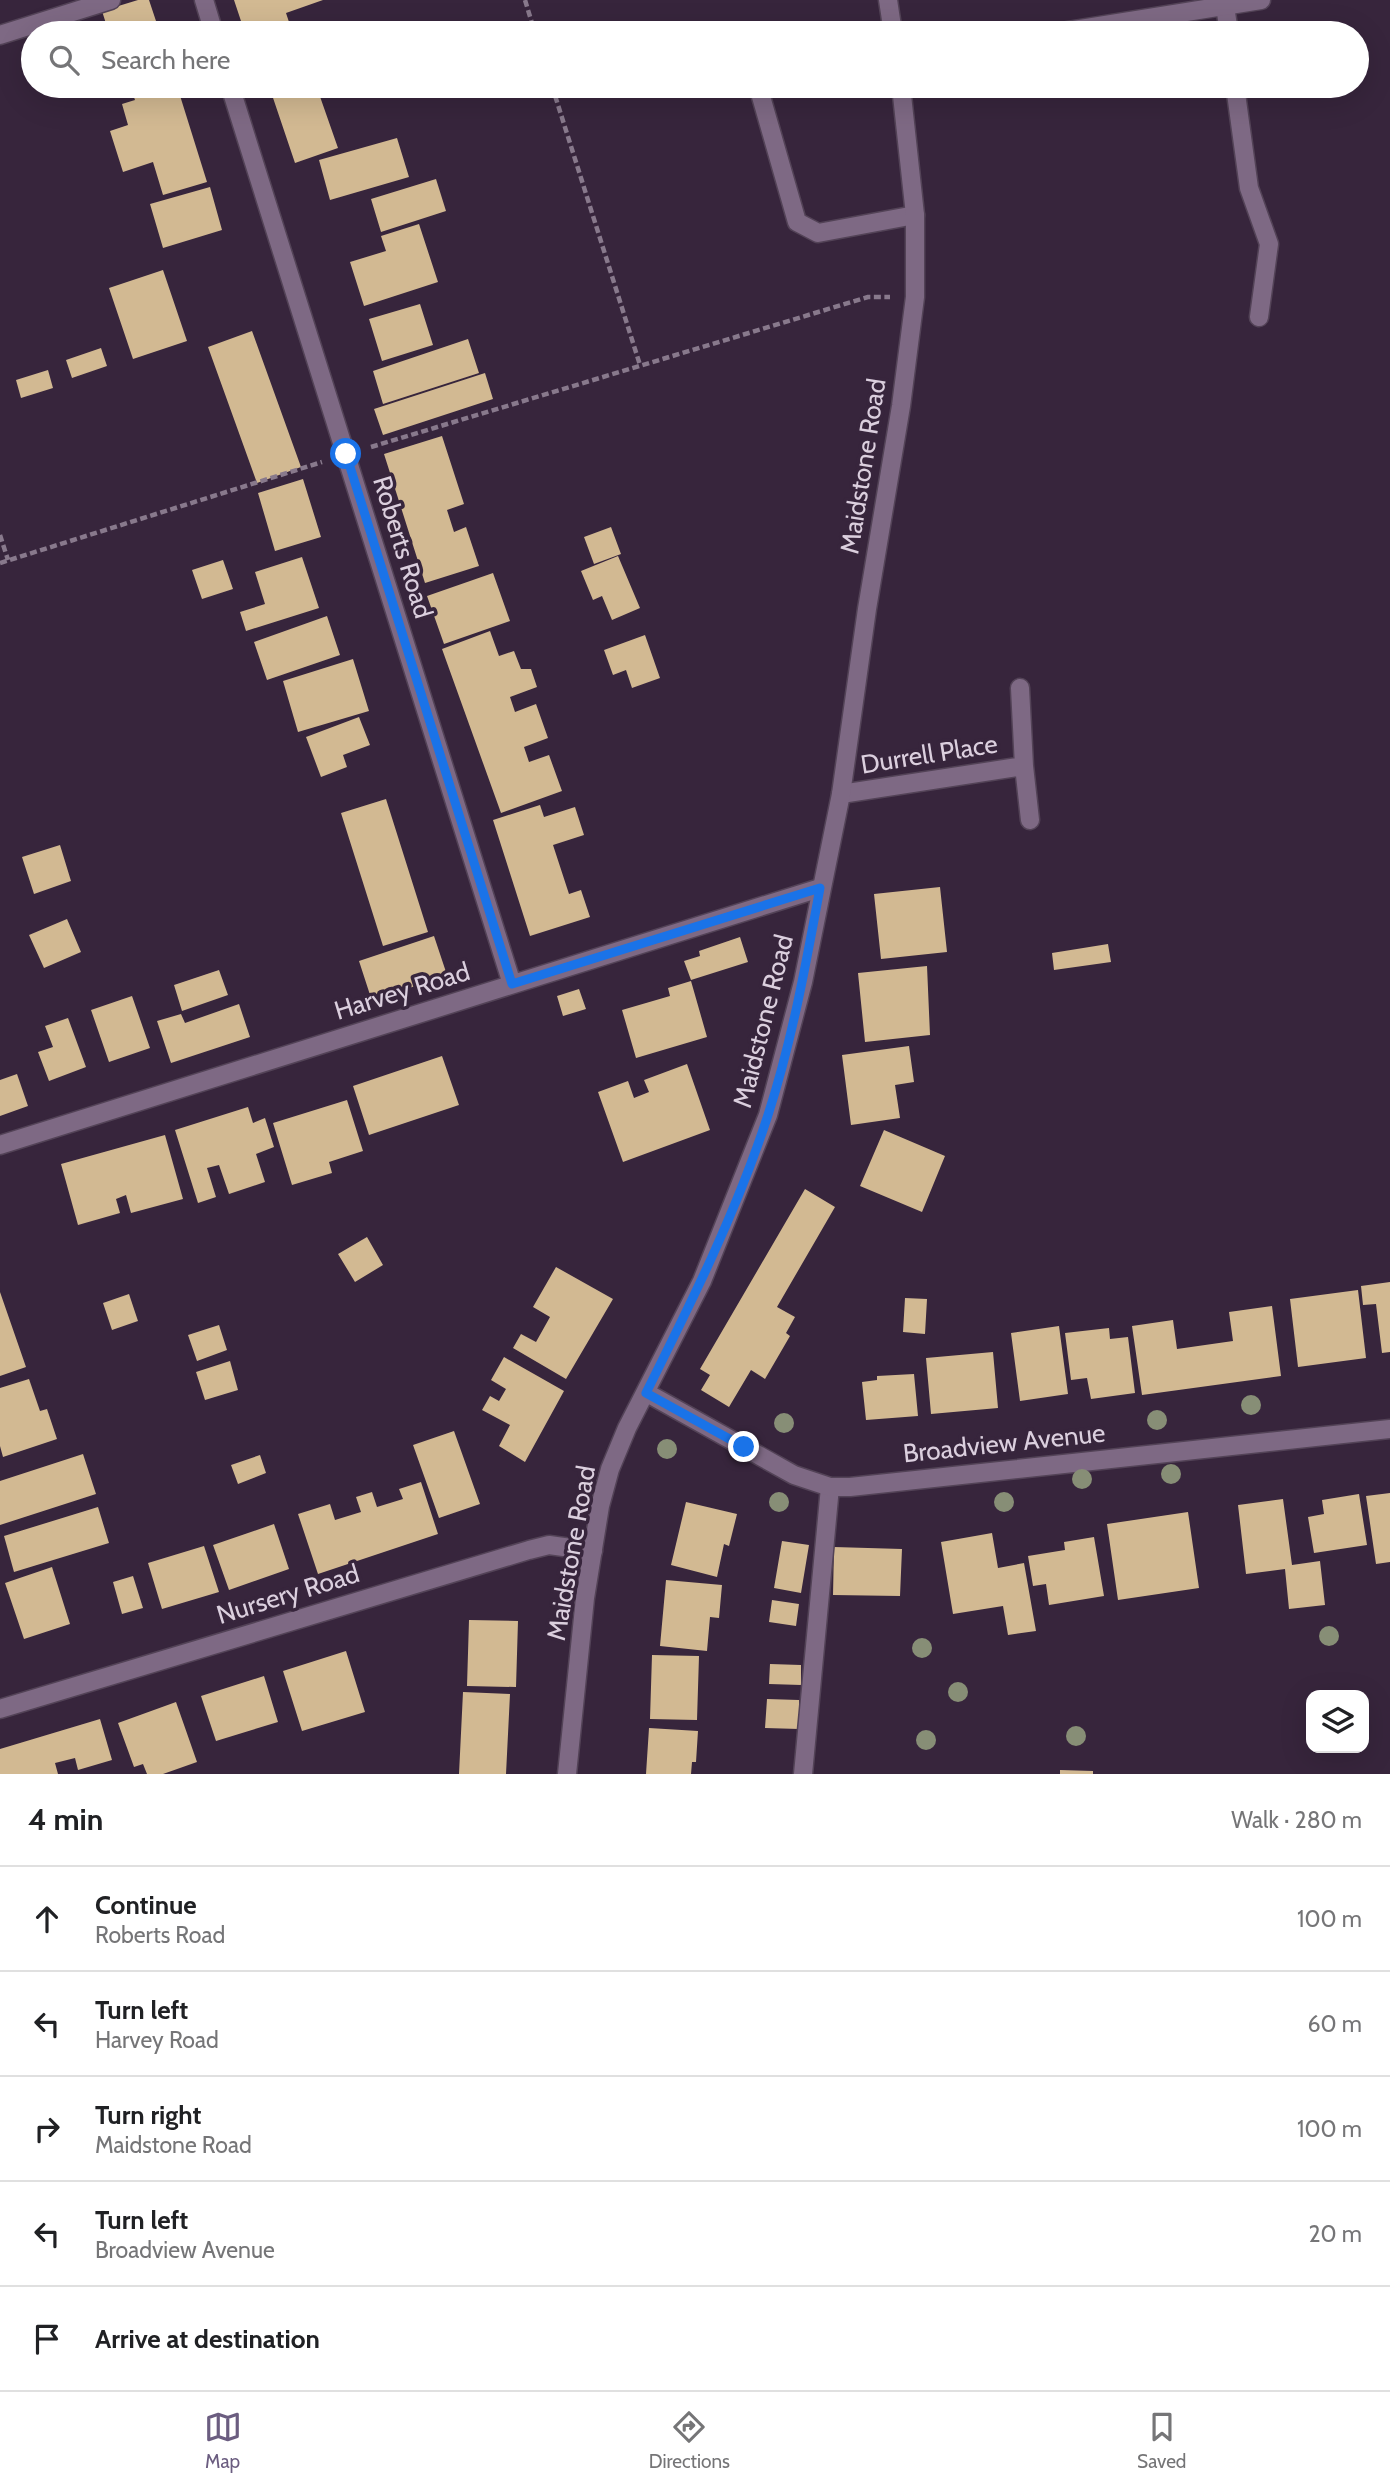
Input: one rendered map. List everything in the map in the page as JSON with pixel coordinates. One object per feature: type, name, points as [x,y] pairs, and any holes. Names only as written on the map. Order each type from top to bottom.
[{"type":"street","points":[[44,21],[111,0]]},
{"type":"street","points":[[204,0],[210,21]]},
{"type":"street","points":[[888,0],[891,21]]},
{"type":"street","points":[[1131,21],[1261,0]]},
{"type":"street","points":[[1225,6],[1227,21]]},
{"type":"street","points":[[0,35],[21,28]]},
{"type":"street","name":"Roberts Road","points":[[234,98],[512,984]]},
{"type":"street","points":[[761,98],[797,222],[818,233],[915,215]]},
{"type":"street","name":"Maidstone Road","points":[[567,1774],[585,1598],[600,1506],[610,1469],[627,1428],[702,1281],[768,1115],[803,982],[841,794],[867,609],[901,406],[915,297],[915,215],[902,98]]},
{"type":"street","points":[[1238,98],[1249,188],[1269,244],[1259,317]]},
{"type":"street","name":"Durrell Place","points":[[1020,688],[1030,820]]},
{"type":"street","name":"Durrell Place","points":[[841,794],[1024,766]]},
{"type":"street","name":"Harvey Road","points":[[0,1145],[820,888]]},
{"type":"street","name":"Broadview Avenue","points":[[646,1393],[794,1475],[830,1488],[1390,1429]]},
{"type":"street","points":[[803,1774],[830,1488]]},
{"type":"street","name":"Nursery Road","points":[[1,1706],[529,1549],[550,1545],[593,1551]]},
{"type":"path","points":[[525,0],[531,21]]},
{"type":"path","points":[[556,98],[640,365]]},
{"type":"path","points":[[0,563],[346,454],[868,297],[915,297]]},
{"type":"path","points":[[0,535],[8,560]]},
{"type":"building","points":[[138,0],[149,0],[156,21],[105,21],[102,11]]},
{"type":"building","points":[[234,0],[323,0],[286,13],[289,21],[241,21]]},
{"type":"building","points":[[134,98],[181,98],[207,182],[163,195],[153,162],[123,172],[110,131],[128,125],[122,104],[135,100]]},
{"type":"building","points":[[273,98],[320,98],[338,148],[295,163]]},
{"type":"building","points":[[397,138],[409,177],[330,200],[319,160]]},
{"type":"building","points":[[436,179],[446,211],[381,232],[371,199]]},
{"type":"building","points":[[210,187],[222,230],[163,248],[150,204]]},
{"type":"building","points":[[419,224],[438,282],[364,306],[350,262],[386,251],[381,236]]},
{"type":"building","points":[[163,270],[187,341],[133,359],[109,288]]},
{"type":"building","points":[[420,304],[433,345],[382,361],[369,319]]},
{"type":"building","points":[[252,331],[301,467],[257,483],[208,347]]},
{"type":"building","points":[[468,339],[479,373],[383,404],[373,371]]},
{"type":"building","points":[[101,348],[107,366],[72,378],[66,360]]},
{"type":"building","points":[[48,370],[53,388],[21,398],[16,380]]},
{"type":"building","points":[[485,373],[493,399],[383,435],[374,409]]},
{"type":"building","points":[[442,436],[464,504],[447,510],[454,532],[466,527],[479,566],[425,583],[384,454]]},
{"type":"building","points":[[303,479],[321,537],[275,551],[258,493]]},
{"type":"building","points":[[611,527],[621,554],[594,564],[584,537]]},
{"type":"building","points":[[618,556],[640,608],[612,620],[602,596],[593,600],[581,571]]},
{"type":"building","points":[[302,557],[319,608],[246,631],[240,612],[265,604],[255,572]]},
{"type":"building","points":[[223,560],[233,589],[202,599],[192,570]]},
{"type":"building","points":[[493,573],[510,621],[444,644],[427,596]]},
{"type":"building","points":[[327,616],[340,655],[267,680],[254,642]]},
{"type":"building","points":[[490,631],[499,656],[514,651],[521,669],[531,669],[537,687],[510,697],[515,712],[536,704],[548,738],[524,747],[529,762],[549,755],[562,791],[501,813],[442,649]]},
{"type":"building","points":[[645,635],[660,678],[632,688],[626,670],[613,675],[604,650]]},
{"type":"building","points":[[353,659],[369,711],[298,732],[283,681]]},
{"type":"building","points":[[359,717],[370,745],[343,755],[347,767],[321,777],[306,737]]},
{"type":"building","points":[[386,799],[428,932],[383,946],[341,813]]},
{"type":"building","points":[[540,805],[544,817],[575,807],[584,835],[553,845],[569,894],[581,890],[590,917],[530,936],[493,820]]},
{"type":"building","points":[[60,845],[71,881],[34,894],[22,857]]},
{"type":"building","points":[[940,887],[947,952],[881,959],[874,894]]},
{"type":"building","points":[[67,919],[81,952],[44,968],[29,935]]},
{"type":"building","points":[[434,936],[447,975],[372,1001],[359,961]]},
{"type":"building","points":[[740,937],[748,962],[691,980],[684,961],[700,956],[699,951]]},
{"type":"building","points":[[1108,944],[1111,962],[1054,970],[1052,953]]},
{"type":"building","points":[[927,966],[930,1035],[865,1042],[858,973]]},
{"type":"building","points":[[219,970],[228,995],[182,1011],[174,985]]},
{"type":"building","points":[[691,981],[707,1037],[636,1058],[622,1010],[670,996],[668,988]]},
{"type":"building","points":[[579,989],[586,1009],[563,1016],[557,996]]},
{"type":"building","points":[[132,996],[150,1048],[109,1062],[91,1010]]},
{"type":"building","points":[[239,1004],[250,1037],[171,1063],[157,1021],[181,1014],[185,1023]]},
{"type":"building","points":[[68,1018],[86,1067],[49,1081],[38,1052],[53,1047],[45,1026]]},
{"type":"building","points":[[909,1046],[914,1082],[895,1085],[900,1118],[851,1125],[842,1055]]},
{"type":"building","points":[[442,1056],[459,1105],[369,1135],[353,1086]]},
{"type":"building","points":[[687,1064],[710,1130],[623,1162],[598,1092],[628,1081],[634,1098],[649,1092],[644,1080]]},
{"type":"building","points":[[17,1074],[28,1106],[0,1116],[0,1080]]},
{"type":"building","points":[[347,1100],[363,1151],[329,1162],[332,1173],[292,1185],[273,1123]]},
{"type":"building","points":[[248,1107],[253,1123],[265,1118],[274,1147],[256,1154],[265,1182],[229,1194],[219,1165],[207,1168],[216,1197],[198,1203],[175,1130]]},
{"type":"building","points":[[884,1130],[945,1156],[922,1212],[860,1186]]},
{"type":"building","points":[[165,1135],[183,1199],[131,1213],[126,1195],[116,1199],[120,1213],[78,1225],[61,1164]]},
{"type":"building","points":[[805,1189],[835,1207],[777,1307],[795,1317],[786,1333],[790,1336],[765,1379],[751,1370],[729,1407],[701,1390],[710,1375],[700,1369]]},
{"type":"building","points":[[367,1237],[383,1265],[355,1282],[338,1254]]},
{"type":"building","points":[[556,1267],[613,1299],[566,1379],[513,1348],[521,1334],[536,1342],[550,1317],[533,1307]]},
{"type":"building","points":[[1390,1282],[1390,1352],[1382,1353],[1376,1304],[1363,1305],[1361,1286]]},
{"type":"building","points":[[1358,1290],[1366,1358],[1298,1367],[1290,1299]]},
{"type":"building","points":[[0,1292],[26,1367],[0,1376]]},
{"type":"building","points":[[129,1294],[138,1321],[112,1330],[103,1303]]},
{"type":"building","points":[[905,1298],[927,1299],[925,1334],[903,1332]]},
{"type":"building","points":[[1272,1306],[1281,1376],[1142,1395],[1132,1326],[1173,1320],[1177,1349],[1233,1341],[1229,1312]]},
{"type":"building","points":[[219,1325],[227,1350],[197,1361],[188,1335]]},
{"type":"building","points":[[1059,1326],[1068,1394],[1020,1401],[1011,1333]]},
{"type":"building","points":[[1109,1328],[1110,1339],[1128,1337],[1135,1393],[1091,1399],[1087,1378],[1071,1380],[1065,1333]]},
{"type":"building","points":[[993,1352],[998,1408],[931,1414],[926,1358]]},
{"type":"building","points":[[504,1357],[564,1391],[525,1462],[499,1446],[510,1425],[482,1410],[490,1396],[499,1401],[506,1389],[491,1380]]},
{"type":"building","points":[[230,1361],[238,1390],[205,1400],[196,1372]]},
{"type":"building","points":[[914,1374],[918,1416],[866,1420],[862,1382],[877,1380],[877,1376]]},
{"type":"building","points":[[29,1379],[40,1411],[47,1409],[57,1439],[3,1457],[0,1446],[0,1388]]},
{"type":"building","points":[[454,1431],[480,1504],[439,1518],[413,1445]]},
{"type":"building","points":[[83,1454],[96,1494],[0,1525],[0,1481]]},
{"type":"building","points":[[260,1455],[266,1473],[238,1484],[231,1465]]},
{"type":"building","points":[[421,1482],[438,1534],[318,1574],[298,1514],[330,1504],[335,1520],[361,1512],[356,1497],[372,1492],[377,1507],[403,1499],[399,1489]]},
{"type":"building","points":[[1390,1493],[1390,1562],[1376,1564],[1366,1496]]},
{"type":"building","points":[[1359,1494],[1367,1545],[1314,1553],[1308,1517],[1324,1514],[1322,1500]]},
{"type":"building","points":[[1283,1499],[1292,1565],[1320,1561],[1325,1605],[1289,1609],[1285,1569],[1246,1574],[1238,1505]]},
{"type":"building","points":[[686,1502],[737,1514],[729,1546],[724,1544],[717,1577],[671,1565]]},
{"type":"building","points":[[98,1507],[109,1543],[14,1572],[4,1536]]},
{"type":"building","points":[[1188,1512],[1199,1588],[1118,1600],[1107,1524]]},
{"type":"building","points":[[274,1524],[289,1569],[229,1590],[213,1545]]},
{"type":"building","points":[[992,1533],[998,1568],[1024,1563],[1036,1631],[1008,1635],[1003,1606],[953,1614],[941,1542]]},
{"type":"building","points":[[1094,1537],[1104,1596],[1049,1605],[1046,1584],[1033,1586],[1028,1556],[1065,1550],[1064,1542]]},
{"type":"building","points":[[782,1541],[809,1545],[801,1593],[774,1588]]},
{"type":"building","points":[[204,1546],[219,1592],[162,1609],[148,1563]]},
{"type":"building","points":[[834,1547],[902,1549],[900,1596],[833,1595]]},
{"type":"building","points":[[52,1567],[70,1624],[24,1639],[5,1583]]},
{"type":"building","points":[[133,1576],[143,1608],[122,1614],[113,1582]]},
{"type":"building","points":[[666,1580],[722,1585],[719,1618],[710,1617],[707,1651],[660,1646]]},
{"type":"building","points":[[772,1600],[799,1604],[796,1626],[769,1622]]},
{"type":"building","points":[[469,1620],[518,1621],[516,1687],[467,1686]]},
{"type":"building","points":[[346,1651],[365,1712],[302,1731],[283,1671]]},
{"type":"building","points":[[652,1655],[699,1656],[697,1720],[650,1719]]},
{"type":"building","points":[[770,1664],[801,1665],[801,1685],[769,1684]]},
{"type":"building","points":[[264,1676],[278,1722],[216,1741],[201,1696]]},
{"type":"building","points":[[463,1692],[510,1694],[506,1774],[459,1774]]},
{"type":"building","points":[[767,1699],[799,1700],[799,1729],[765,1728]]},
{"type":"building","points":[[176,1702],[197,1762],[163,1774],[147,1774],[143,1764],[134,1767],[118,1723]]},
{"type":"building","points":[[100,1719],[112,1760],[78,1770],[75,1758],[55,1763],[58,1774],[0,1774],[0,1749]]},
{"type":"building","points":[[649,1728],[698,1731],[696,1762],[692,1762],[691,1774],[646,1774]]},
{"type":"building","points":[[1060,1770],[1093,1771],[1093,1774],[1060,1774]]},
{"type":"route","points":[[346,454],[512,984],[820,888],[803,982],[768,1115],[702,1281],[646,1393],[744,1447]]}]
